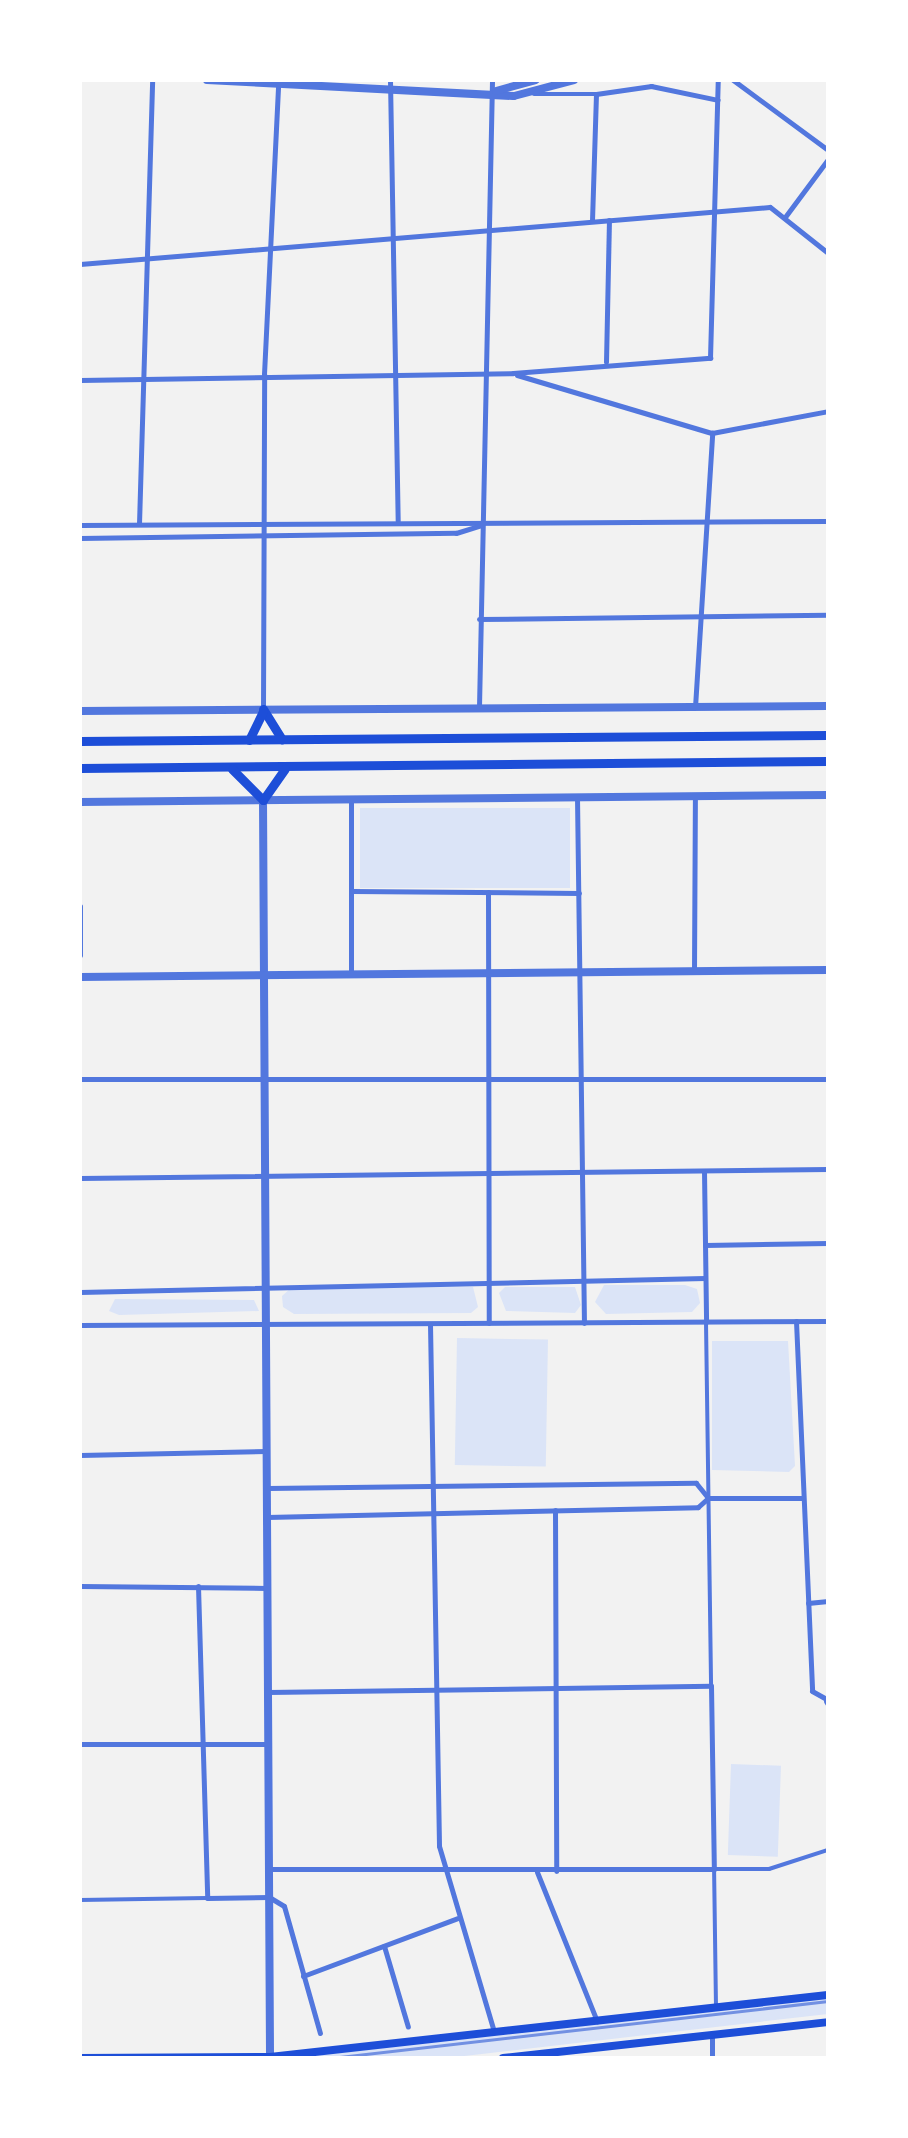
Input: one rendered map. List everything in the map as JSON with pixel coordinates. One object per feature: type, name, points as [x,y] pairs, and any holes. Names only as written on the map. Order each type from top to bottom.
[{"type":"highway","points":[[263,708],[282,739]]},
{"type":"highway","points":[[249,740],[263,708]]},
{"type":"highway","points":[[80,741],[828,735]]},
{"type":"highway","points":[[80,768],[828,760]]},
{"type":"highway","points":[[232,768],[262,800],[286,768]]},
{"type":"main road","points":[[80,2058],[270,2057],[828,1995]]},
{"type":"main road","points":[[503,2058],[828,2022]]},
{"type":"street","points":[[140,524],[152,80]]},
{"type":"street","points":[[207,80],[390,84],[534,94],[596,94],[652,86],[718,100]]},
{"type":"street","points":[[479,708],[484,233],[492,80]]},
{"type":"street","points":[[492,93],[536,80]]},
{"type":"street","points":[[534,94],[574,80]]},
{"type":"street","points":[[513,373],[606,362],[710,358],[718,80]]},
{"type":"street","points":[[737,80],[828,150]]},
{"type":"street","points":[[263,708],[264,374],[278,81]]},
{"type":"street","points":[[390,84],[392,371],[398,521]]},
{"type":"street","points":[[592,221],[596,94]]},
{"type":"street","points":[[785,217],[828,159]]},
{"type":"street","points":[[80,264],[770,207],[828,253]]},
{"type":"street","points":[[606,362],[609,219]]},
{"type":"street","points":[[80,380],[485,368],[513,373],[712,434],[828,411]]},
{"type":"street","points":[[695,707],[703,522],[712,434]]},
{"type":"street","points":[[80,525],[828,521]]},
{"type":"street","points":[[80,538],[456,533],[482,525]]},
{"type":"street","points":[[478,619],[828,615]]},
{"type":"street","points":[[80,711],[828,706]]},
{"type":"street","points":[[80,802],[828,795]]},
{"type":"street","points":[[577,796],[584,1323]]},
{"type":"street","points":[[694,796],[694,971]]},
{"type":"street","points":[[351,799],[351,974]]},
{"type":"street","points":[[262,800],[270,2057]]},
{"type":"street","points":[[352,891],[579,893]]},
{"type":"street","points":[[488,892],[489,1323]]},
{"type":"street","points":[[80,906],[80,955]]},
{"type":"street","points":[[80,976],[828,970]]},
{"type":"street","points":[[80,1079],[828,1079]]},
{"type":"street","points":[[80,1178],[828,1170]]},
{"type":"street","points":[[704,1171],[716,2008]]},
{"type":"street","points":[[705,1245],[828,1243]]},
{"type":"street","points":[[80,1292],[705,1278]]},
{"type":"street","points":[[796,1321],[812,1690],[827,1702]]},
{"type":"street","points":[[80,1325],[828,1321]]},
{"type":"street","points":[[430,1324],[433,1690],[444,1870],[494,2032]]},
{"type":"street","points":[[80,1455],[266,1452]]},
{"type":"street","points":[[267,1488],[696,1483],[708,1498]]},
{"type":"street","points":[[267,1517],[698,1507],[708,1498],[804,1498]]},
{"type":"street","points":[[555,1510],[556,1871]]},
{"type":"street","points":[[80,1586],[267,1588]]},
{"type":"street","points":[[198,1586],[206,1898]]},
{"type":"street","points":[[808,1603],[828,1602]]},
{"type":"street","points":[[268,1692],[711,1686]]},
{"type":"street","points":[[80,1744],[268,1744]]},
{"type":"street","points":[[269,1869],[769,1869],[828,1850]]},
{"type":"street","points":[[536,1872],[597,2020]]},
{"type":"street","points":[[80,1900],[269,1897],[284,1906],[320,2033]]},
{"type":"street","points":[[303,1976],[458,1918]]},
{"type":"street","points":[[384,1946],[408,2028]]},
{"type":"street","points":[[712,2035],[712,2058]]},
{"type":"shaded area","points":[[360,808],[570,808],[570,888],[360,888]]},
{"type":"shaded area","points":[[604,1285],[685,1285],[697,1289],[700,1303],[692,1312],[606,1314],[595,1302]]},
{"type":"shaded area","points":[[473,1287],[478,1307],[471,1313],[294,1314],[283,1307],[282,1296],[291,1288]]},
{"type":"shaded area","points":[[505,1287],[575,1287],[581,1305],[575,1313],[506,1311],[499,1293]]},
{"type":"shaded area","points":[[115,1299],[254,1300],[259,1311],[119,1315],[109,1311]]},
{"type":"shaded area","points":[[457,1338],[548,1340],[546,1467],[455,1465]]},
{"type":"shaded area","points":[[712,1341],[788,1341],[795,1466],[789,1472],[712,1470]]},
{"type":"shaded area","points":[[731,1764],[781,1766],[778,1857],[728,1855]]},
{"type":"shaded area","points":[[828,1998],[828,2014],[447,2058],[295,2058]]},
{"type":"tram line","points":[[331,2058],[828,2001]]}]
